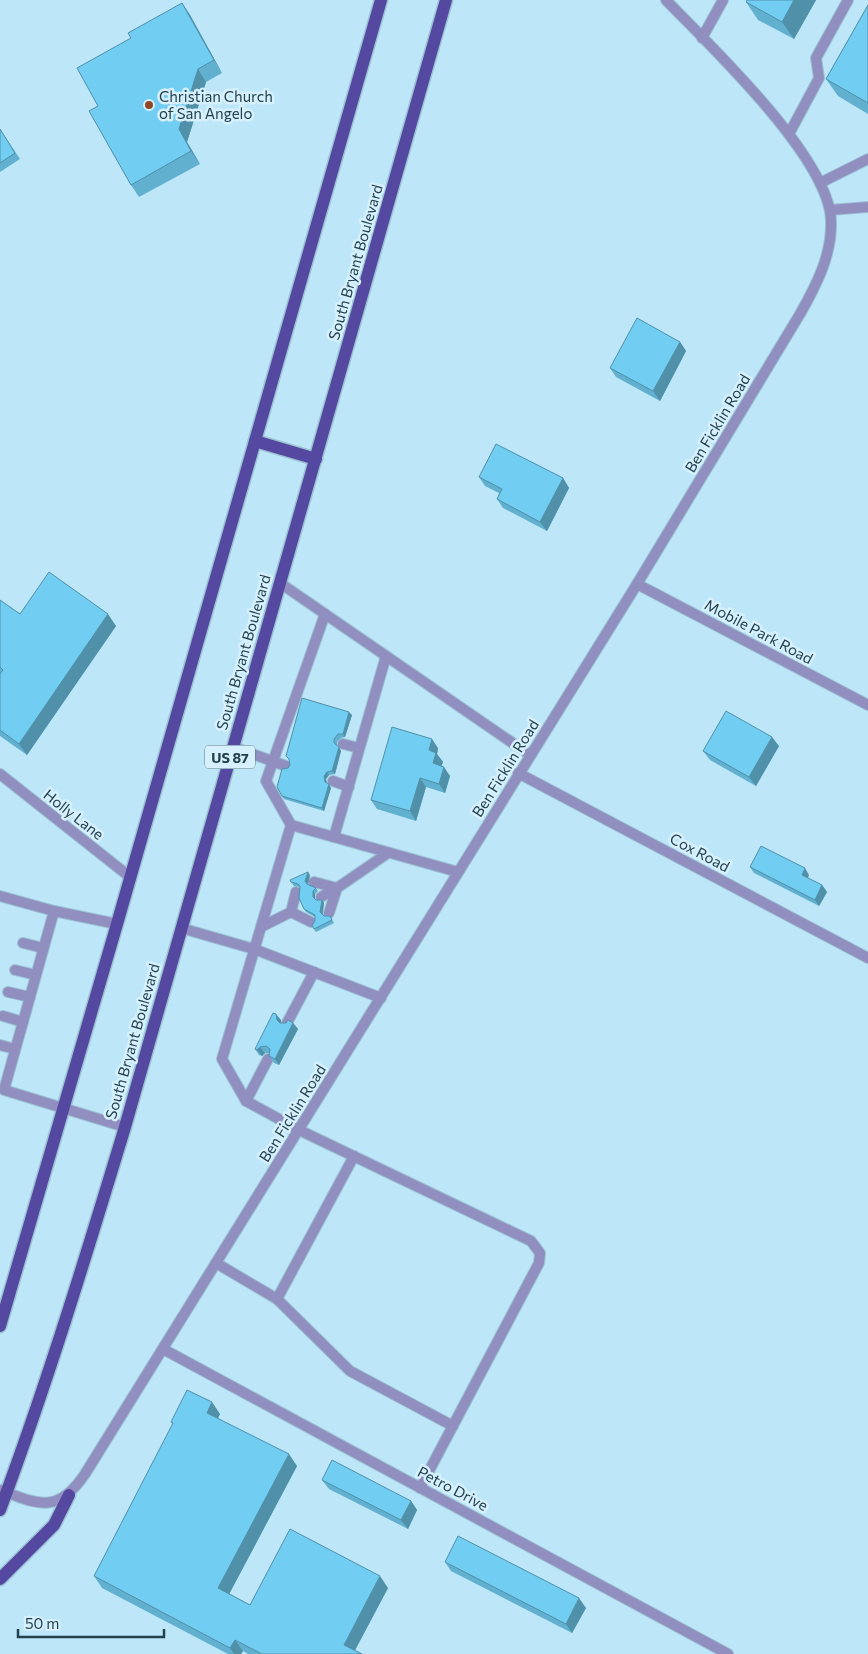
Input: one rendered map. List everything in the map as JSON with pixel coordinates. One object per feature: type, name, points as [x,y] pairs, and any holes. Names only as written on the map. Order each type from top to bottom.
[{"type":"main road","points":[[0,1326],[381,0]]},
{"type":"main road","name":"South Bryant Boulevard","points":[[0,1510],[3,1491],[85,1259],[125,1127],[446,0]]},
{"type":"main road","points":[[255,442],[316,459]]},
{"type":"main road","points":[[0,1579],[54,1525],[69,1495]]},
{"type":"street","name":"Ben Ficklin Road","points":[[69,1495],[85,1474],[163,1349],[636,584],[810,296],[826,259],[831,222],[830,210],[820,183],[790,134],[666,0]]},
{"type":"street","points":[[702,38],[723,0]]},
{"type":"street","points":[[790,134],[819,78],[816,58],[848,0]]},
{"type":"street","points":[[820,183],[868,159]]},
{"type":"street","points":[[830,210],[868,207]]},
{"type":"street","points":[[280,583],[530,755]]},
{"type":"street","name":"Mobile Park Road","points":[[636,584],[868,705]]},
{"type":"street","points":[[325,614],[266,781],[291,826],[222,1059],[246,1100],[299,1130],[530,1241],[540,1253],[539,1263],[420,1488]]},
{"type":"street","points":[[334,837],[386,656]]},
{"type":"street","points":[[286,726],[297,729]]},
{"type":"street","points":[[344,744],[360,748]]},
{"type":"street","points":[[233,747],[286,766]]},
{"type":"street","name":"Cox Road","points":[[518,773],[868,958]]},
{"type":"street","name":"Holly Lane","points":[[0,774],[130,877]]},
{"type":"street","points":[[333,781],[349,786]]},
{"type":"street","points":[[291,826],[458,872]]},
{"type":"street","points":[[321,897],[388,852]]},
{"type":"street","points":[[314,882],[337,888]]},
{"type":"street","points":[[329,913],[337,888]]},
{"type":"street","points":[[292,912],[296,892]]},
{"type":"street","points":[[0,896],[54,911],[117,924]]},
{"type":"street","points":[[261,928],[303,906]]},
{"type":"street","points":[[54,911],[2,1091],[125,1127]]},
{"type":"street","points":[[292,912],[311,922]]},
{"type":"street","points":[[181,928],[254,949],[381,998]]},
{"type":"street","points":[[23,943],[43,948]]},
{"type":"street","points":[[15,970],[36,975]]},
{"type":"street","points":[[287,1023],[314,972]]},
{"type":"street","points":[[8,992],[30,997]]},
{"type":"street","points":[[3,1016],[23,1022]]},
{"type":"street","points":[[0,1044],[15,1049]]},
{"type":"street","points":[[246,1100],[268,1060]]},
{"type":"street","points":[[277,1299],[354,1156]]},
{"type":"street","points":[[216,1263],[277,1299],[350,1371],[453,1426]]},
{"type":"street","name":"Petro Drive","points":[[163,1349],[728,1654]]},
{"type":"street","points":[[3,1491],[33,1502],[45,1503],[58,1501],[69,1495]]},
{"type":"building","points":[[747,0],[794,0],[782,22],[746,2]]},
{"type":"building","name":"Christian Church of San Angelo","points":[[182,3],[214,60],[198,69],[179,129],[191,151],[131,185],[89,111],[98,106],[77,68],[131,38],[128,33]]},
{"type":"building","points":[[868,5],[868,103],[826,79]]},
{"type":"building","points":[[0,129],[15,153],[0,163]]},
{"type":"building","points":[[637,318],[680,342],[653,391],[610,368]]},
{"type":"building","points":[[496,444],[563,478],[540,522],[497,499],[502,489],[479,477]]},
{"type":"building","points":[[49,572],[108,614],[19,744],[0,730],[0,674],[3,670],[0,667],[0,600],[20,614]]},
{"type":"building","points":[[302,698],[349,712],[343,734],[338,734],[334,739],[334,743],[339,747],[332,771],[327,772],[324,776],[325,782],[329,784],[322,808],[282,796],[277,787],[282,769],[288,768],[290,765],[289,759],[286,756]]},
{"type":"building","points":[[726,711],[772,737],[749,777],[703,751]]},
{"type":"building","points":[[392,727],[432,739],[429,750],[436,753],[433,763],[444,767],[439,784],[420,778],[410,811],[371,800]]},
{"type":"building","points":[[761,846],[805,868],[802,875],[822,885],[815,900],[750,867]]},
{"type":"building","points":[[308,872],[305,881],[316,888],[313,891],[313,897],[316,900],[322,900],[320,912],[324,916],[330,916],[332,920],[314,929],[312,925],[315,921],[315,915],[304,909],[299,898],[300,886],[290,880]]},
{"type":"building","points":[[273,1013],[276,1014],[277,1020],[280,1023],[286,1023],[288,1020],[293,1023],[275,1059],[269,1056],[270,1049],[266,1046],[255,1049]]},
{"type":"building","points":[[187,1390],[212,1402],[207,1413],[289,1454],[218,1588],[250,1605],[290,1529],[380,1576],[344,1645],[362,1654],[262,1654],[235,1640],[230,1648],[94,1576],[173,1423],[171,1422]]},
{"type":"building","points":[[332,1460],[411,1501],[401,1520],[322,1480]]},
{"type":"building","points":[[458,1536],[579,1598],[566,1624],[445,1562]]},
{"type":"place","name":"Christian Church of San Angelo","points":[[149,105]]}]
